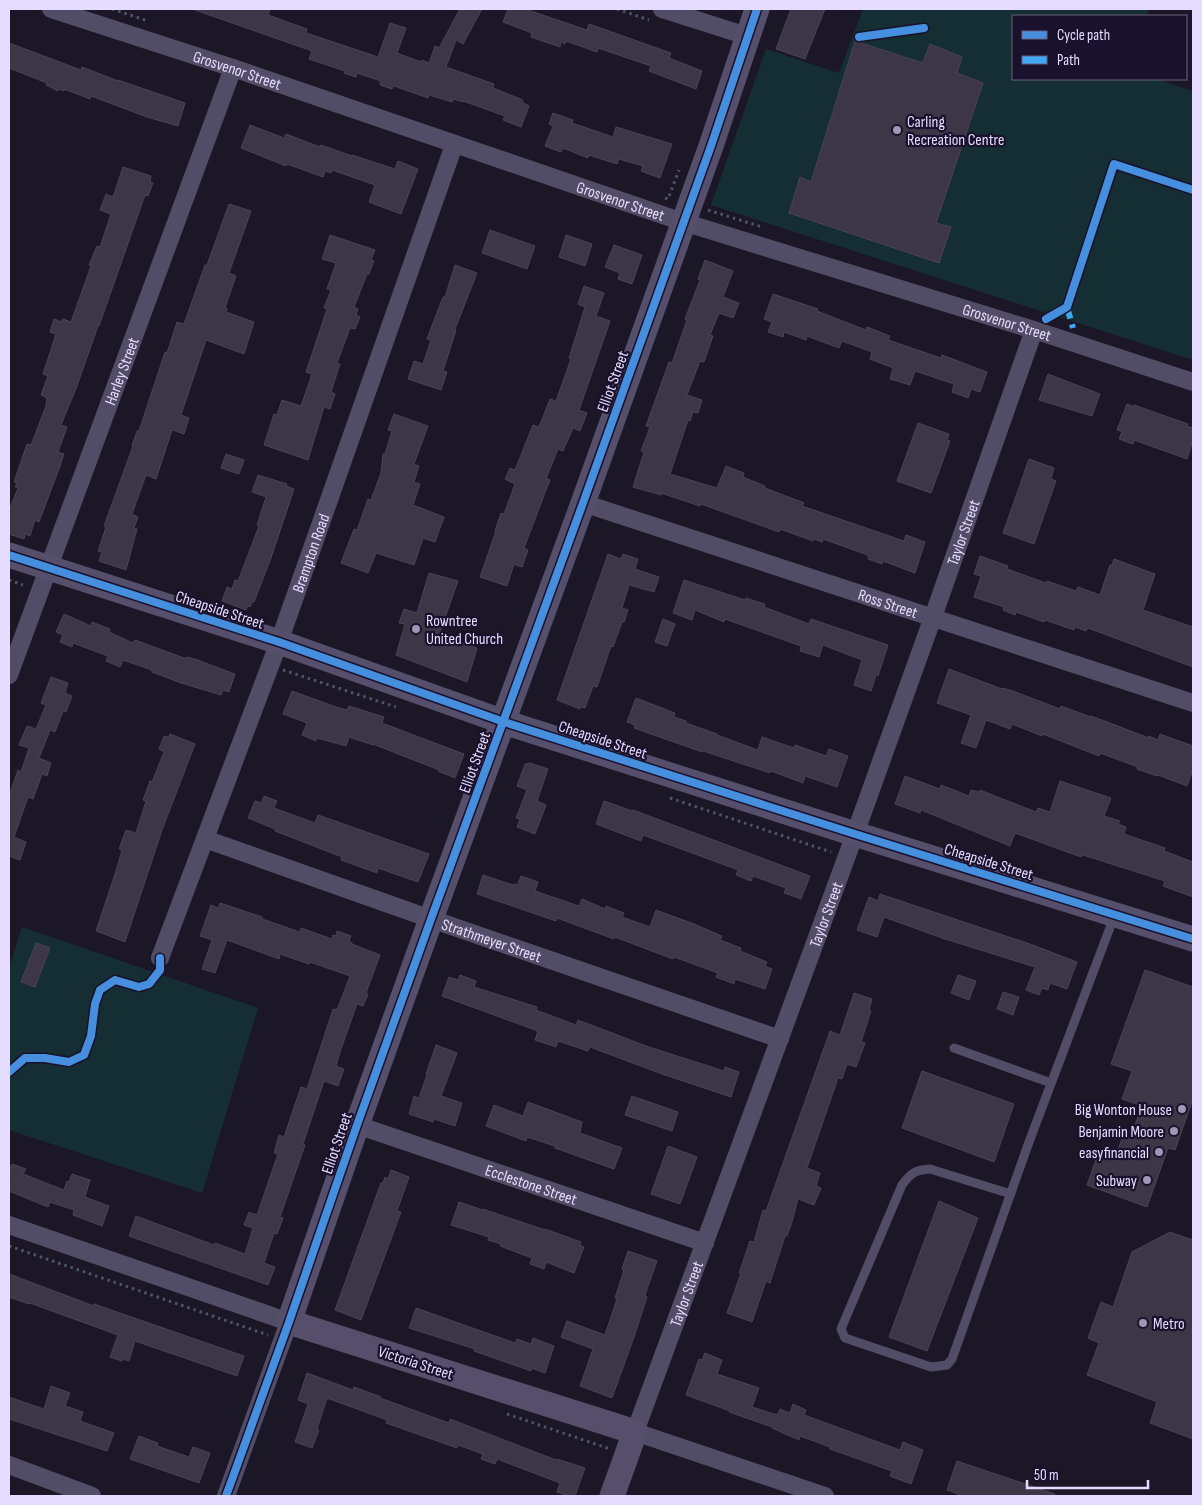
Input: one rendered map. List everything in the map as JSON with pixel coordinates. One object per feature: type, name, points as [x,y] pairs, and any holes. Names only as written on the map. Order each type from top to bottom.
[{"type":"street","name":"Grosvenor Street","points":[[51,9],[233,68],[683,222],[1034,330],[1193,382]]},
{"type":"street","name":"Elliot Street","points":[[226,1496],[280,1329],[357,1125],[583,504],[711,146],[757,9]]},
{"type":"street","points":[[658,15],[747,36]]},
{"type":"street","name":"Harley Street","points":[[9,675],[233,68]]},
{"type":"street","name":"Brampton Road","points":[[160,958],[279,642],[454,145]]},
{"type":"street","name":"Taylor Street","points":[[612,1496],[933,617],[1034,330]]},
{"type":"street","name":"Ross Street","points":[[583,504],[933,617],[1193,704]]},
{"type":"street","name":"Cheapside Street","points":[[9,555],[279,642],[504,722],[854,834],[1193,939]]},
{"type":"street","name":"Strathmeyer Street","points":[[205,838],[431,919],[780,1039]]},
{"type":"street","name":"Ecclestone Street","points":[[357,1125],[705,1243]]},
{"type":"street","name":"Victoria Street","points":[[9,1225],[280,1329],[635,1432],[825,1496]]},
{"type":"street","points":[[9,1465],[92,1496]]},
{"type":"lane","points":[[1011,1194],[930,1169],[910,1174],[902,1184],[841,1329],[845,1338],[931,1367],[947,1365],[952,1359],[1114,914]]},
{"type":"lane","points":[[954,1048],[1052,1083]]},
{"type":"path","points":[[617,9],[658,15]]},
{"type":"path","points":[[668,199],[682,163]]},
{"type":"path","points":[[706,209],[762,227]]},
{"type":"path","points":[[9,580],[23,585]]},
{"type":"path","points":[[9,1246],[280,1329]]},
{"type":"path","points":[[507,1414],[611,1449]]},
{"type":"green space","points":[[863,9],[1149,9],[1147,15],[1012,15],[1012,80],[1159,80],[1193,91],[1193,360],[711,205],[766,49],[839,73]]},
{"type":"green space","points":[[22,927],[258,1008],[202,1193],[9,1130],[9,968]]},
{"type":"building","points":[[195,9],[270,9],[268,15],[307,29],[306,33],[378,57],[390,23],[406,28],[397,53],[429,63],[435,46],[439,48],[460,9],[482,9],[463,44],[456,40],[446,67],[494,84],[493,88],[523,100],[522,102],[529,106],[521,127],[503,120],[505,116],[463,101],[453,99],[452,102],[429,95],[428,98],[394,86],[392,89],[380,85],[381,81],[357,73],[356,77],[344,73],[345,71],[309,59],[312,51]]},
{"type":"building","points":[[508,9],[525,9],[587,30],[589,24],[671,53],[669,58],[702,71],[696,89],[649,71],[651,66],[598,48],[597,52],[566,41],[565,44],[561,42],[560,47],[531,37],[532,33],[503,22]]},
{"type":"building","points":[[791,9],[825,9],[805,59],[776,49]]},
{"type":"building","name":"Carling Recreation Centre","points":[[855,41],[923,63],[930,44],[962,57],[957,73],[983,83],[936,223],[951,227],[939,263],[789,213],[800,177],[811,182]]},
{"type":"building","points":[[9,43],[81,70],[82,67],[185,103],[178,126],[147,117],[91,96],[90,99],[64,89],[64,91],[59,89],[58,91],[46,85],[47,83],[9,68]]},
{"type":"building","points":[[553,113],[573,120],[572,123],[613,137],[616,127],[672,144],[660,178],[641,171],[643,166],[619,159],[617,164],[589,155],[588,158],[563,148],[561,152],[545,146],[553,126],[549,124]]},
{"type":"building","points":[[250,125],[284,138],[286,134],[320,147],[321,145],[395,169],[398,161],[418,169],[401,214],[369,202],[375,185],[332,170],[331,173],[325,171],[323,177],[287,164],[286,166],[241,148]]},
{"type":"building","points":[[123,167],[151,176],[150,182],[153,183],[148,196],[145,195],[99,326],[61,425],[67,427],[58,452],[64,454],[59,469],[39,522],[35,520],[30,536],[25,534],[24,539],[9,534],[9,511],[18,488],[15,487],[17,483],[14,482],[27,444],[31,445],[46,406],[47,398],[41,395],[48,376],[43,374],[56,334],[50,332],[54,319],[62,322],[63,319],[71,322],[91,266],[89,265],[97,246],[100,247],[111,214],[100,210],[106,194],[113,197]]},
{"type":"building","points":[[229,204],[251,211],[229,273],[236,276],[225,308],[227,309],[226,312],[254,322],[244,354],[206,340],[181,415],[189,418],[184,434],[172,430],[156,479],[146,475],[132,514],[138,517],[134,528],[137,529],[126,570],[99,561],[102,552],[98,551],[106,527],[104,526],[137,431],[139,431],[165,352],[167,353],[177,322],[184,324]]},
{"type":"building","points":[[490,230],[535,246],[527,269],[482,253]]},
{"type":"building","points":[[330,235],[375,250],[371,260],[374,261],[354,307],[358,309],[356,315],[360,317],[355,329],[350,328],[337,363],[340,364],[331,392],[335,394],[330,409],[324,407],[308,460],[264,445],[274,414],[277,415],[282,400],[301,406],[312,374],[306,372],[327,309],[324,308],[331,290],[327,289],[336,263],[322,259]]},
{"type":"building","points":[[566,235],[592,244],[585,266],[559,257]]},
{"type":"building","points":[[614,245],[642,255],[632,284],[618,279],[620,273],[605,267]]},
{"type":"building","points":[[705,260],[733,271],[723,297],[739,303],[733,318],[719,313],[710,335],[713,336],[704,362],[700,361],[687,395],[702,400],[698,413],[693,412],[690,421],[688,420],[670,474],[717,488],[726,466],[744,473],[743,477],[765,486],[765,488],[804,503],[802,506],[904,541],[906,535],[925,542],[915,573],[883,561],[882,564],[868,559],[869,557],[865,554],[823,539],[822,542],[814,539],[813,541],[780,529],[779,532],[701,504],[700,506],[661,493],[661,495],[633,487],[644,452],[641,451],[650,427],[646,426],[669,362],[672,363]]},
{"type":"building","points":[[455,265],[477,273],[455,329],[443,371],[447,372],[441,390],[408,379],[414,361],[423,364],[431,340],[427,339],[443,297],[445,297]]},
{"type":"building","points":[[584,286],[604,293],[596,316],[610,321],[579,410],[587,413],[580,431],[573,428],[563,451],[558,449],[547,476],[547,479],[550,480],[524,548],[528,550],[522,567],[514,564],[507,586],[480,577],[501,513],[504,514],[515,484],[505,479],[510,468],[515,470],[533,425],[539,427],[550,399],[556,401],[571,359],[569,358],[585,307],[578,304]]},
{"type":"building","points":[[773,294],[818,309],[817,311],[866,330],[867,327],[890,336],[888,340],[941,358],[942,355],[987,372],[980,392],[971,389],[968,398],[952,392],[954,384],[915,371],[910,385],[890,379],[893,368],[870,359],[872,352],[842,341],[839,348],[807,336],[806,340],[784,332],[783,337],[768,332],[772,322],[764,319]]},
{"type":"building","points":[[1048,374],[1100,394],[1092,416],[1039,400]]},
{"type":"building","points":[[1127,404],[1188,424],[1187,426],[1193,428],[1193,440],[1187,459],[1134,440],[1133,444],[1119,439],[1122,432],[1117,430]]},
{"type":"building","points":[[394,414],[428,426],[414,464],[419,466],[414,482],[420,484],[413,505],[444,517],[435,542],[423,538],[414,565],[376,553],[368,573],[341,563],[354,529],[357,530],[368,499],[371,500],[381,473],[383,454],[385,454],[392,431],[388,430]]},
{"type":"building","points":[[918,423],[949,434],[947,440],[950,441],[931,493],[897,481]]},
{"type":"building","points":[[226,454],[244,460],[239,474],[221,468]]},
{"type":"building","points":[[1029,459],[1054,468],[1051,479],[1056,481],[1034,544],[1003,533]]},
{"type":"building","points":[[258,475],[287,484],[286,486],[294,489],[254,602],[246,610],[222,601],[227,587],[232,589],[235,580],[238,581],[259,526],[257,525],[266,497],[252,492]]},
{"type":"building","points":[[608,554],[621,559],[623,554],[638,559],[635,569],[659,577],[654,592],[629,585],[622,608],[628,610],[624,622],[622,622],[613,647],[611,646],[597,687],[593,686],[585,708],[580,707],[580,709],[557,700]]},
{"type":"building","points":[[980,556],[1008,566],[1007,569],[1046,583],[1047,581],[1076,591],[1078,587],[1100,595],[1110,565],[1112,565],[1114,559],[1155,574],[1143,610],[1193,627],[1193,667],[1088,628],[1086,631],[1075,627],[1074,630],[1016,612],[1015,615],[1003,610],[1004,607],[974,597],[981,576],[974,574]]},
{"type":"building","name":"Rowntree United Church","points":[[429,573],[458,581],[439,635],[477,648],[467,682],[396,655],[405,624],[399,623],[404,609],[417,613]]},
{"type":"building","points":[[684,580],[745,600],[746,598],[765,604],[764,607],[809,624],[811,619],[888,645],[871,691],[854,685],[862,660],[823,645],[819,657],[800,651],[801,646],[725,619],[724,622],[695,610],[692,620],[673,613]]},
{"type":"building","points":[[64,614],[91,626],[92,622],[110,629],[109,632],[133,643],[135,640],[235,674],[229,692],[223,690],[221,695],[181,683],[123,660],[120,667],[106,661],[108,656],[73,643],[72,647],[60,642],[63,635],[56,632]]},
{"type":"building","points":[[663,619],[675,624],[667,646],[655,642]]},
{"type":"building","points":[[949,669],[1060,709],[1061,706],[1091,716],[1149,738],[1149,736],[1158,740],[1160,734],[1193,746],[1193,769],[1187,786],[1137,769],[1138,767],[1100,753],[1099,756],[1012,724],[1010,729],[986,720],[976,748],[961,743],[971,715],[937,703]]},
{"type":"building","points":[[51,677],[68,683],[65,693],[72,696],[66,712],[63,711],[55,732],[50,730],[39,758],[51,763],[47,776],[42,774],[33,799],[28,797],[14,837],[26,842],[20,860],[9,856],[9,796],[18,770],[21,772],[29,748],[19,745],[27,726],[36,729],[46,705],[41,703]]},
{"type":"building","points":[[292,691],[339,708],[347,710],[349,706],[384,717],[382,723],[464,754],[455,778],[373,744],[349,737],[346,746],[317,738],[316,741],[302,735],[307,723],[283,714]]},
{"type":"building","points":[[636,698],[675,713],[674,717],[686,721],[686,723],[758,750],[762,737],[794,748],[795,745],[826,756],[829,749],[848,756],[837,787],[805,776],[803,783],[771,771],[770,773],[702,752],[634,728],[635,725],[627,722]]},
{"type":"building","points":[[170,734],[195,744],[162,830],[125,942],[96,931],[115,874],[122,850],[119,849],[126,830],[136,833],[146,801],[143,800],[164,752],[159,749],[164,736],[169,737]]},
{"type":"building","points":[[530,763],[548,769],[537,801],[546,805],[535,834],[517,827],[520,819],[516,818],[527,790],[517,786],[525,764]]},
{"type":"building","points":[[905,776],[940,789],[941,785],[969,796],[971,790],[979,792],[980,790],[1036,812],[1038,808],[1050,812],[1060,781],[1111,798],[1104,816],[1120,821],[1118,824],[1126,827],[1124,834],[1165,848],[1164,851],[1193,862],[1193,897],[1163,886],[1165,881],[1083,855],[1081,857],[1015,833],[1010,846],[921,810],[920,813],[895,804]]},
{"type":"building","points":[[264,796],[277,801],[274,808],[315,823],[318,815],[429,854],[418,882],[378,868],[377,873],[341,860],[342,857],[275,831],[275,829],[248,818],[255,801],[261,803]]},
{"type":"building","points":[[604,801],[810,876],[801,899],[784,893],[786,888],[753,876],[751,881],[736,875],[738,870],[706,858],[643,835],[641,841],[596,824]]},
{"type":"building","points":[[483,875],[513,885],[517,885],[521,876],[538,882],[535,891],[579,906],[582,899],[605,909],[606,906],[624,913],[622,917],[650,927],[656,910],[694,924],[722,936],[720,940],[741,948],[740,951],[767,962],[765,966],[772,969],[765,989],[735,979],[734,984],[716,977],[718,973],[674,957],[673,959],[615,937],[614,939],[557,918],[556,921],[477,894]]},
{"type":"building","points":[[880,894],[1030,944],[1077,962],[1067,989],[1050,983],[1048,990],[1042,988],[1039,995],[1026,990],[1035,967],[942,938],[884,917],[877,937],[857,930],[869,897],[878,901]]},
{"type":"building","points":[[220,903],[300,932],[301,928],[332,939],[333,935],[336,936],[337,931],[351,936],[349,941],[352,944],[380,955],[366,993],[368,994],[363,1006],[357,1004],[340,1052],[336,1066],[344,1069],[338,1086],[324,1081],[303,1144],[305,1145],[280,1217],[283,1218],[277,1234],[274,1233],[264,1263],[275,1267],[268,1285],[129,1236],[136,1216],[214,1245],[215,1243],[245,1254],[253,1228],[244,1225],[249,1212],[257,1215],[278,1154],[274,1153],[279,1135],[284,1137],[301,1087],[307,1089],[333,1009],[337,1010],[350,976],[280,954],[279,959],[227,940],[215,973],[202,969],[212,940],[200,936],[211,905],[218,908]]},
{"type":"building","points":[[36,943],[50,948],[35,987],[21,982]]},
{"type":"building","points":[[1145,970],[1193,987],[1193,1099],[1175,1150],[1168,1148],[1147,1207],[1087,1185],[1098,1154],[1114,1160],[1125,1131],[1132,1133],[1142,1106],[1122,1099],[1132,1071],[1111,1064]]},
{"type":"building","points":[[460,975],[476,981],[474,987],[537,1007],[536,1010],[576,1025],[578,1020],[646,1046],[724,1071],[725,1067],[739,1072],[731,1097],[590,1047],[588,1051],[558,1041],[556,1047],[535,1040],[538,1031],[442,996],[449,977],[458,980]]},
{"type":"building","points":[[958,975],[976,981],[969,1000],[951,993]]},
{"type":"building","points":[[1003,992],[1019,997],[1013,1015],[997,1009]]},
{"type":"building","points":[[854,993],[872,999],[869,1010],[871,1011],[861,1042],[865,1043],[856,1067],[847,1064],[842,1079],[838,1078],[807,1168],[820,1173],[816,1186],[821,1188],[814,1205],[798,1199],[792,1222],[787,1236],[785,1236],[770,1283],[766,1281],[752,1322],[727,1313],[741,1273],[739,1273],[750,1241],[754,1242],[763,1210],[766,1211],[830,1031],[840,1035]]},
{"type":"building","points":[[436,1045],[457,1053],[441,1096],[462,1103],[455,1126],[434,1119],[433,1122],[409,1114],[414,1096],[419,1098]]},
{"type":"building","points":[[922,1071],[1014,1104],[994,1162],[902,1128]]},
{"type":"building","points":[[632,1096],[678,1112],[672,1131],[625,1115]]},
{"type":"building","points":[[528,1102],[582,1122],[580,1133],[622,1148],[614,1169],[555,1148],[555,1146],[527,1137],[526,1141],[486,1126],[494,1105],[523,1116]]},
{"type":"building","points":[[668,1146],[697,1157],[680,1204],[651,1194]]},
{"type":"building","points":[[12,1164],[26,1169],[23,1174],[64,1190],[72,1174],[90,1180],[85,1197],[109,1206],[102,1226],[73,1215],[74,1210],[50,1202],[48,1207],[9,1191],[9,1171]]},
{"type":"building","points":[[391,1170],[409,1177],[397,1211],[401,1212],[361,1320],[335,1310],[381,1183],[383,1183],[385,1177],[388,1179]]},
{"type":"building","points":[[939,1201],[978,1218],[927,1351],[889,1337]]},
{"type":"building","points":[[459,1202],[581,1242],[580,1245],[584,1247],[574,1273],[546,1262],[544,1269],[530,1264],[532,1258],[500,1246],[501,1244],[488,1240],[489,1237],[451,1225]]},
{"type":"building","name":"Metro","points":[[1170,1232],[1193,1240],[1193,1439],[1150,1423],[1157,1402],[1087,1375],[1099,1343],[1088,1338],[1101,1302],[1113,1307],[1132,1252]]},
{"type":"building","points":[[628,1251],[657,1261],[634,1337],[612,1398],[580,1386],[593,1349],[561,1337],[567,1321],[605,1335],[617,1299],[615,1298]]},
{"type":"building","points":[[9,1274],[94,1306],[94,1304],[244,1356],[237,1376],[135,1341],[129,1361],[110,1357],[118,1335],[9,1297]]},
{"type":"building","points":[[416,1308],[515,1343],[517,1339],[531,1344],[533,1338],[554,1346],[545,1373],[531,1368],[531,1371],[474,1351],[475,1349],[409,1328]]},
{"type":"building","points":[[705,1353],[722,1360],[717,1374],[759,1388],[752,1407],[777,1415],[780,1409],[790,1413],[793,1404],[806,1410],[804,1415],[900,1450],[903,1442],[923,1450],[911,1484],[890,1476],[892,1471],[800,1436],[799,1440],[772,1427],[686,1395],[699,1359],[702,1360]]},
{"type":"building","points":[[307,1373],[353,1390],[354,1387],[449,1423],[450,1419],[556,1460],[585,1468],[575,1496],[557,1492],[560,1483],[497,1459],[495,1464],[481,1459],[483,1454],[458,1445],[457,1448],[386,1423],[387,1420],[327,1398],[317,1429],[319,1430],[312,1448],[295,1442],[308,1404],[298,1400]]},
{"type":"building","points":[[51,1386],[70,1393],[65,1406],[83,1412],[80,1421],[114,1433],[107,1451],[9,1419],[9,1397],[44,1409]]},
{"type":"building","points":[[139,1436],[158,1443],[157,1446],[189,1457],[193,1447],[210,1453],[199,1483],[130,1459]]},
{"type":"building","points":[[957,1461],[1055,1494],[1054,1496],[963,1496],[947,1490]]},
{"type":"marked path","points":[[1067,307],[1073,328]]},
{"type":"cycle path","points":[[226,1496],[431,919],[711,146],[757,9]]},
{"type":"cycle path","points":[[859,37],[924,28]]},
{"type":"cycle path","points":[[1046,319],[1067,307],[1114,164],[1193,190]]},
{"type":"cycle path","points":[[9,555],[279,642],[504,722],[1193,939]]},
{"type":"cycle path","points":[[9,1072],[25,1058],[45,1058],[69,1062],[84,1055],[91,1036],[95,1004],[100,990],[115,980],[139,987],[149,984],[160,970],[160,958]]},
{"type":"place","name":"Carling Recreation Centre","points":[[897,130]]},
{"type":"place","name":"Rowntree United Church","points":[[416,629]]},
{"type":"place","name":"Big Wonton House","points":[[1182,1109]]},
{"type":"place","name":"Benjamin Moore","points":[[1174,1131]]},
{"type":"place","name":"easyfinancial","points":[[1159,1152]]},
{"type":"place","name":"Subway","points":[[1147,1180]]},
{"type":"place","name":"Metro","points":[[1143,1323]]}]
